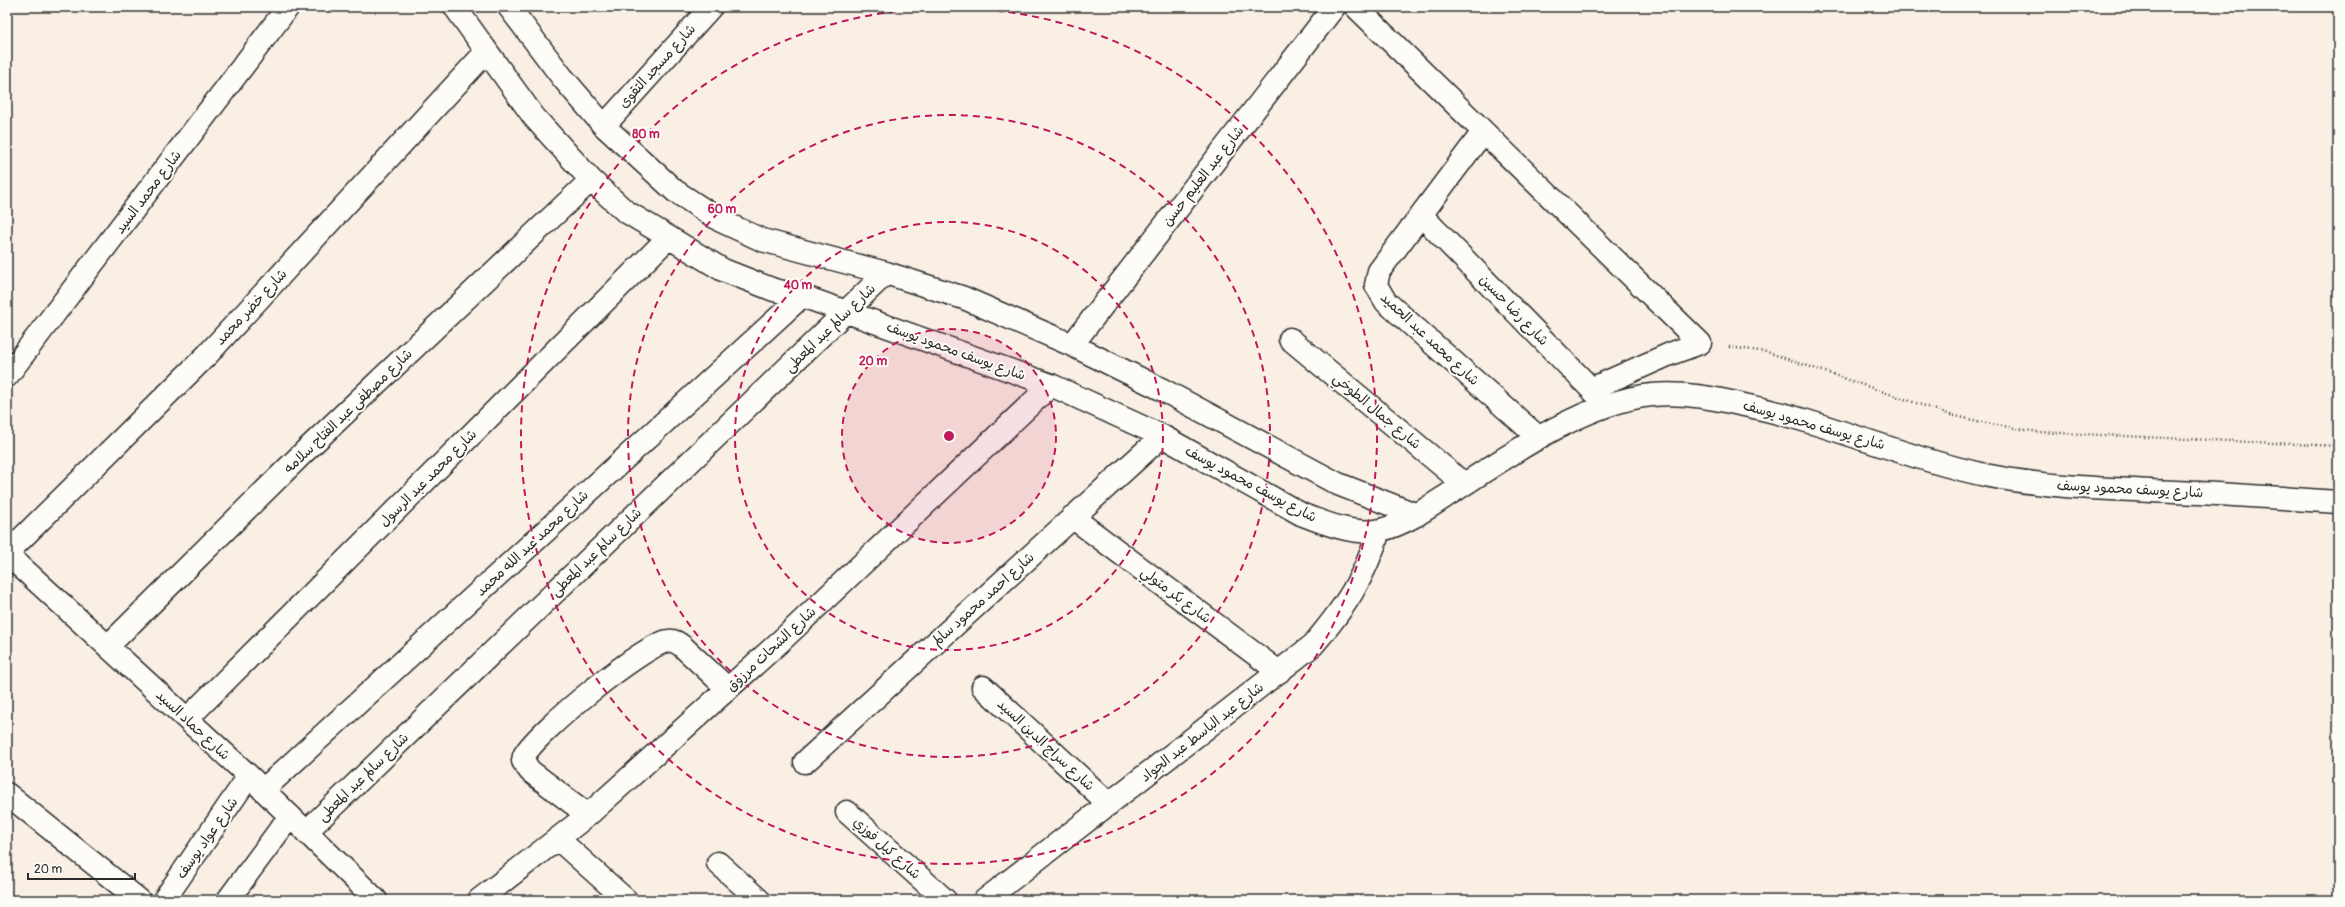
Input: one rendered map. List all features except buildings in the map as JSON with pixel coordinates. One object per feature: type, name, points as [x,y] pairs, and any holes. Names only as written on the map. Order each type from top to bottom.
[{"type":"street","name":"شارع محمد السيد","points":[[7,376],[288,7]]},
{"type":"street","name":"شارع يوسف محمود يوسف","points":[[455,7],[534,117],[591,180],[625,211],[668,238],[723,270],[774,290],[802,296],[1051,385],[1162,436],[1302,514],[1339,527],[1379,531],[1417,515],[1538,437],[1607,405],[1652,395],[1704,396],[1776,411],[1852,434],[1943,466],[1993,476],[2088,488],[2338,502]]},
{"type":"street","points":[[509,7],[562,77],[604,126],[675,191],[720,220],[762,240],[886,273],[964,298],[1072,345],[1161,389],[1318,475],[1417,515]]},
{"type":"street","name":"شارع مسجد التقوى","points":[[604,126],[711,7]]},
{"type":"street","name":"شارع عبد العليم حسن","points":[[1072,345],[1334,7]]},
{"type":"street","points":[[1356,7],[1700,343],[1670,354],[1591,389]]},
{"type":"street","name":"شارع خضر محمد","points":[[7,553],[207,355],[486,52]]},
{"type":"street","name":"شارع محمد عبد الحميد","points":[[1483,132],[1379,271],[1376,285],[1379,294],[1386,302],[1538,437]]},
{"type":"street","name":"شارع مصطفى عبد الفتاح سلامه","points":[[109,646],[302,454],[591,180]]},
{"type":"street","name":"شارع رضا حسين","points":[[1421,215],[1607,405]]},
{"type":"street","name":"شارع محمد عبد الرسول","points":[[187,719],[668,238]]},
{"type":"street","name":"شارع سالم عبد المعطى","points":[[306,832],[886,273]]},
{"type":"street","name":"شارع محمد عبد الله محمد","points":[[256,783],[802,296]]},
{"type":"street","name":"شارع جمال الطوخي","points":[[1290,339],[1464,484]]},
{"type":"street","name":"شارع الشحات مرزوق","points":[[478,900],[588,815],[728,689],[1051,385]]},
{"type":"street","name":"شارع احمد محمود سالم","points":[[805,762],[1162,436]]},
{"type":"street","name":"شارع بكر متولي","points":[[1072,518],[1279,672]]},
{"type":"street","name":"شارع عبد الباسط عبد الجواد","points":[[985,900],[1312,645],[1337,616],[1353,593],[1370,561],[1379,531]]},
{"type":"street","name":"شارع حماد السيد","points":[[7,553],[256,783],[376,900]]},
{"type":"street","points":[[588,815],[530,771],[525,765],[523,761],[526,751],[543,734],[599,684],[635,659],[668,641],[676,642],[682,646],[728,689]]},
{"type":"street","name":"شارع سراج الدين السيد","points":[[983,686],[1109,804]]},
{"type":"street","name":"شارع عواد يوسف","points":[[164,900],[256,783]]},
{"type":"street","points":[[7,794],[139,900]]},
{"type":"street","name":"شارع كيل فوزي","points":[[846,812],[945,900]]},
{"type":"street","points":[[228,900],[290,816]]},
{"type":"street","points":[[558,839],[626,900]]},
{"type":"street","points":[[718,863],[759,900]]},
{"type":"path","points":[[1700,343],[1766,352],[1951,415],[2038,432],[2338,446]]}]
